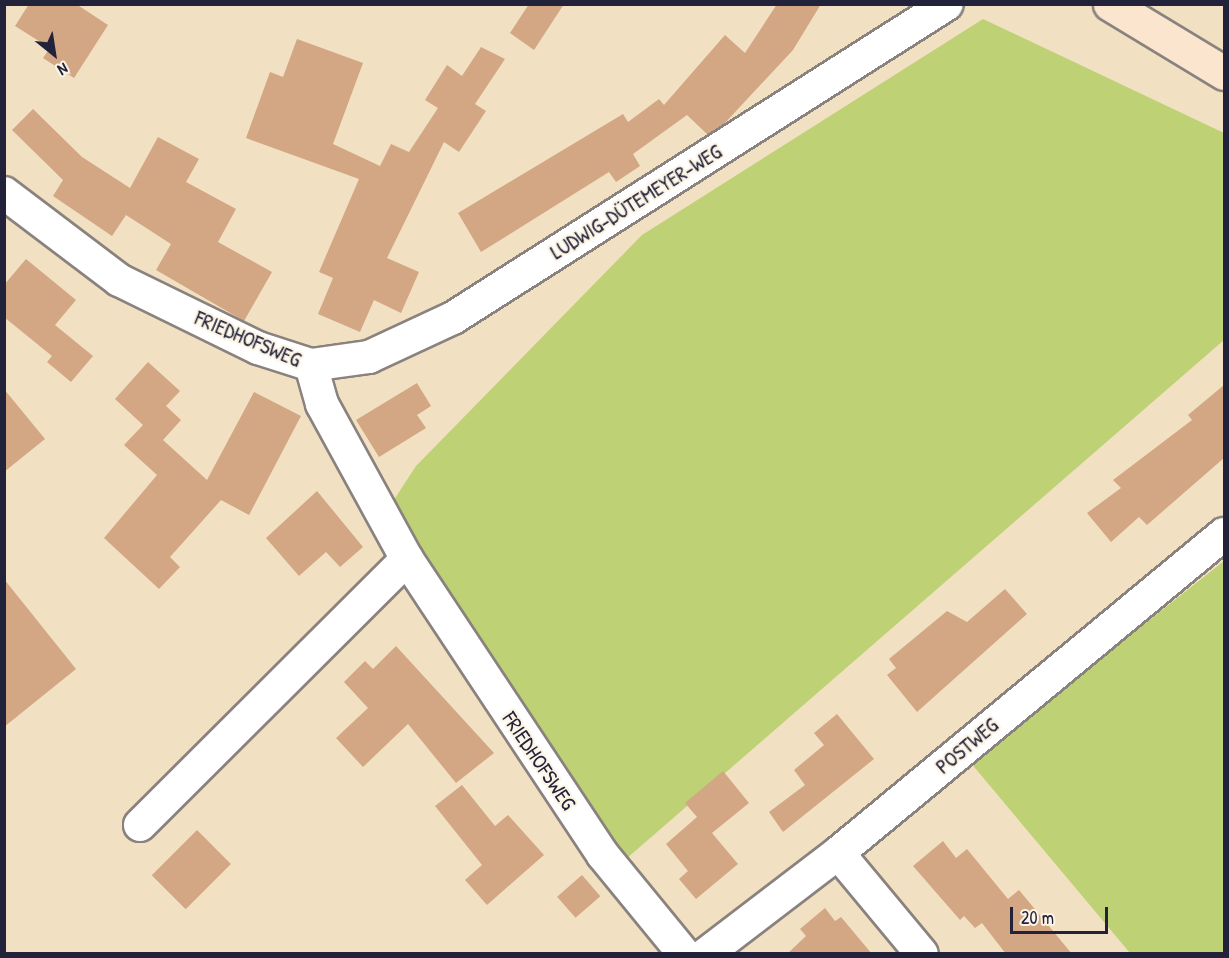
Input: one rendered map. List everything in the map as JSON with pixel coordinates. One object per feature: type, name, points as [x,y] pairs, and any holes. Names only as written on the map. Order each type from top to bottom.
[{"type":"main road","points":[[1110,4],[1224,73]]},
{"type":"street","name":"LUDWIG-DÜTEMEYER-WEG","points":[[311,365],[369,357],[453,318],[947,4]]},
{"type":"street","name":"FRIEDHOFSWEG","points":[[6,197],[119,280],[258,348],[311,365],[322,404],[407,560],[603,855],[684,954]]},
{"type":"street","name":"POSTWEG","points":[[706,954],[838,853],[1224,534]]},
{"type":"street","points":[[140,825],[407,560]]},
{"type":"street","points":[[838,853],[922,954]]},
{"type":"green space","points":[[983,19],[1224,133],[1224,340],[626,859],[390,506],[416,466],[642,235]]},
{"type":"green space","points":[[1224,561],[1224,953],[1130,953],[970,762]]},
{"type":"building","points":[[29,4],[76,4],[108,25],[74,78],[43,58],[50,48],[15,26]]},
{"type":"building","points":[[529,4],[564,4],[534,50],[510,33]]},
{"type":"building","points":[[777,4],[821,4],[793,50],[724,124],[708,135],[687,115],[633,154],[640,166],[616,182],[609,172],[481,252],[458,213],[623,114],[628,122],[659,99],[664,105],[725,35],[745,53]]},
{"type":"building","points":[[297,39],[363,63],[333,144],[380,166],[391,144],[409,152],[438,108],[425,100],[447,65],[462,76],[481,47],[505,59],[475,104],[486,111],[459,152],[444,142],[387,258],[419,272],[401,313],[374,300],[360,332],[318,314],[333,278],[319,272],[359,179],[246,138],[270,72],[283,77]]},
{"type":"building","points":[[33,109],[82,157],[130,188],[158,137],[199,159],[186,182],[236,209],[218,242],[272,272],[244,321],[156,270],[171,244],[126,215],[112,236],[53,196],[63,180],[12,130]]},
{"type":"building","points":[[26,259],[76,300],[55,325],[93,356],[71,382],[47,362],[52,356],[4,317],[4,285]]},
{"type":"building","points":[[148,362],[180,391],[166,406],[181,420],[163,440],[207,480],[254,392],[301,416],[249,515],[221,500],[170,557],[180,567],[159,589],[104,538],[157,475],[124,445],[143,425],[115,399]]},
{"type":"building","points":[[417,383],[431,406],[417,415],[426,428],[379,457],[356,420]]},
{"type":"building","points":[[1224,385],[1224,458],[1147,525],[1139,517],[1111,542],[1087,513],[1121,488],[1113,480],[1192,420],[1188,415]]},
{"type":"building","points":[[4,389],[45,439],[4,472]]},
{"type":"building","points":[[317,491],[363,547],[340,567],[326,552],[299,576],[266,538]]},
{"type":"building","points":[[4,579],[76,669],[4,727]]},
{"type":"building","points":[[1005,589],[1027,614],[917,712],[887,675],[896,668],[889,659],[947,611],[967,622]]},
{"type":"building","points":[[396,646],[494,753],[456,783],[408,724],[363,767],[336,738],[368,708],[344,682],[365,661],[373,669]]},
{"type":"building","points":[[837,714],[874,759],[783,832],[769,812],[805,785],[794,770],[824,745],[814,733]]},
{"type":"building","points":[[723,771],[749,803],[712,833],[738,864],[696,899],[679,879],[688,871],[666,844],[697,817],[685,803]]},
{"type":"building","points":[[462,785],[495,826],[508,815],[544,855],[487,905],[465,880],[482,865],[435,806]]},
{"type":"building","points":[[197,830],[231,864],[186,909],[152,875]]},
{"type":"building","points":[[943,841],[956,858],[967,849],[1008,899],[1019,890],[1072,954],[1006,954],[982,923],[975,928],[964,916],[960,920],[913,866]]},
{"type":"building","points":[[582,875],[600,896],[575,918],[557,897]]},
{"type":"building","points":[[825,908],[835,921],[841,917],[872,954],[787,954],[806,936],[800,929]]}]
